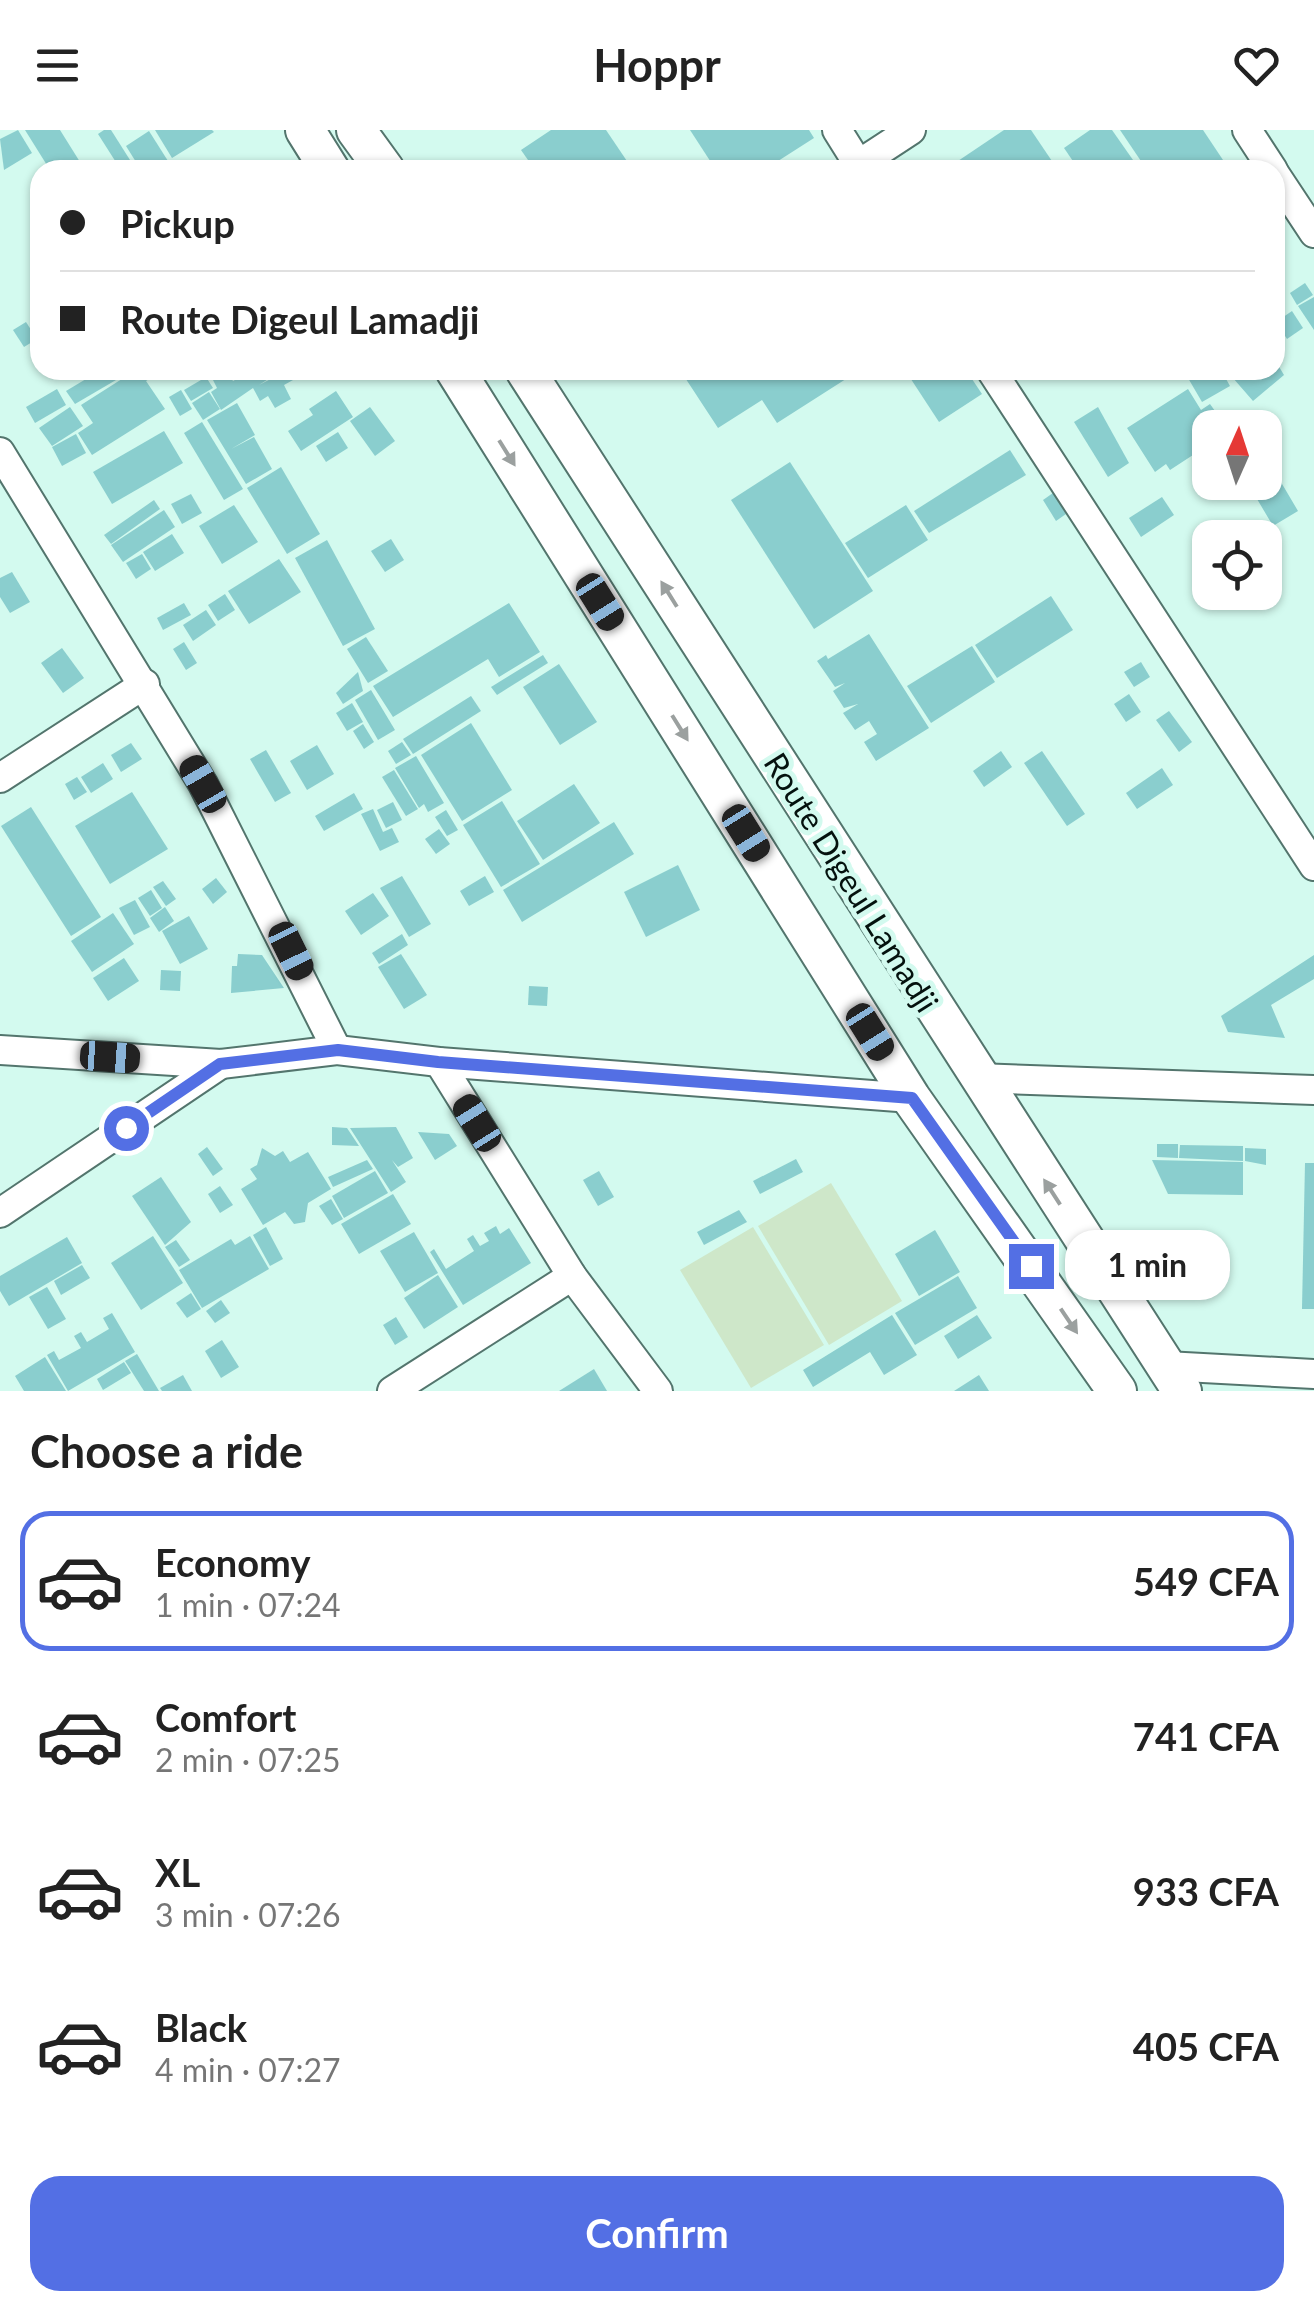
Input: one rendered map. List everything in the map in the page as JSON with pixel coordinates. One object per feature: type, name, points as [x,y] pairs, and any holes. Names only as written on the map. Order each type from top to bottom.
[{"type":"main road","points":[[304,130],[324,160]]},
{"type":"main road","points":[[356,130],[377,160]]},
{"type":"main road","name":"Route Digeul Lamadji","points":[[461,380],[912,1098],[1116,1391]]},
{"type":"main road","name":"Route Digeul Lamadji","points":[[537,380],[977,1078],[1174,1379]]},
{"type":"street","points":[[837,130],[853,160]]},
{"type":"street","points":[[868,160],[911,130]]},
{"type":"street","points":[[1247,130],[1266,160]]},
{"type":"street","points":[[1285,189],[1314,233]]},
{"type":"street","points":[[998,380],[1314,866]]},
{"type":"street","points":[[0,452],[145,684],[267,903],[338,1050]]},
{"type":"street","points":[[0,778],[145,684]]},
{"type":"street","points":[[0,1050],[220,1064],[338,1050],[438,1062],[912,1098]]},
{"type":"street","points":[[438,1062],[572,1276],[658,1391]]},
{"type":"street","points":[[0,1213],[220,1064]]},
{"type":"street","points":[[977,1078],[1314,1090]]},
{"type":"street","points":[[392,1391],[572,1276]]},
{"type":"street","points":[[1174,1379],[1314,1374]]},
{"type":"green space","points":[[831,1183],[902,1301],[829,1345],[758,1226]]},
{"type":"green space","points":[[753,1227],[824,1345],[751,1388],[680,1270]]},
{"type":"building","points":[[18,130],[32,153],[4,170],[0,139]]},
{"type":"building","points":[[25,130],[60,130],[79,160],[44,160]]},
{"type":"building","points":[[111,130],[130,160],[115,160],[98,134]]},
{"type":"building","points":[[155,130],[212,130],[214,132],[172,158]]},
{"type":"building","points":[[551,130],[606,130],[626,160],[528,160],[521,150]]},
{"type":"building","points":[[690,130],[809,130],[814,138],[780,160],[710,160]]},
{"type":"building","points":[[1004,130],[1031,130],[1051,160],[959,160]]},
{"type":"building","points":[[1090,130],[1112,130],[1133,160],[1072,160],[1064,148]]},
{"type":"building","points":[[1120,130],[1203,130],[1223,160],[1140,160]]},
{"type":"building","points":[[149,131],[167,160],[135,160],[126,146]]},
{"type":"building","points":[[1305,283],[1313,295],[1297,305],[1290,293]]},
{"type":"building","points":[[1314,297],[1314,330],[1298,306]]},
{"type":"building","points":[[1292,311],[1303,328],[1287,339],[1285,336],[1285,316]]},
{"type":"building","points":[[26,322],[30,343],[24,347],[13,330]]},
{"type":"building","points":[[84,380],[116,380],[75,404],[66,391]]},
{"type":"building","points":[[120,380],[148,380],[165,409],[92,455],[78,433],[93,423],[81,405]]},
{"type":"building","points":[[201,380],[208,380],[213,388],[191,401],[184,390]]},
{"type":"building","points":[[213,380],[267,380],[259,385],[269,380],[293,380],[284,385],[291,399],[275,408],[268,396],[260,401],[253,388],[221,410],[211,392],[217,388]]},
{"type":"building","points":[[687,380],[844,380],[777,423],[762,400],[718,428]]},
{"type":"building","points":[[912,380],[973,380],[982,394],[939,422]]},
{"type":"building","points":[[1189,380],[1227,380],[1230,386],[1202,402]]},
{"type":"building","points":[[1235,380],[1278,380],[1253,401]]},
{"type":"building","points":[[57,389],[66,405],[35,423],[26,407]]},
{"type":"building","points":[[1188,389],[1201,410],[1192,410],[1192,456],[1170,470],[1166,464],[1155,472],[1127,428]]},
{"type":"building","points":[[181,390],[192,409],[180,416],[169,397]]},
{"type":"building","points":[[336,391],[353,417],[301,451],[288,431],[313,415],[309,409]]},
{"type":"building","points":[[209,392],[220,409],[203,420],[192,403]]},
{"type":"building","points":[[237,403],[255,435],[231,449],[254,437],[272,469],[246,484],[207,420]]},
{"type":"building","points":[[70,407],[83,426],[52,446],[39,428]]},
{"type":"building","points":[[370,407],[395,441],[375,456],[350,421]]},
{"type":"building","points":[[1098,407],[1129,463],[1108,477],[1074,422]]},
{"type":"building","points":[[202,422],[243,489],[224,500],[184,433]]},
{"type":"building","points":[[164,431],[183,463],[112,504],[93,472]]},
{"type":"building","points":[[338,432],[348,448],[326,462],[316,446]]},
{"type":"building","points":[[76,434],[86,453],[62,466],[52,447]]},
{"type":"building","points":[[1010,450],[1026,475],[929,533],[914,511]]},
{"type":"building","points":[[790,462],[873,591],[814,629],[731,500]]},
{"type":"building","points":[[281,467],[320,534],[287,554],[247,488]]},
{"type":"building","points":[[1282,484],[1298,511],[1282,521],[1269,520],[1258,500],[1282,500]]},
{"type":"building","points":[[1053,493],[1066,514],[1056,521],[1043,500]]},
{"type":"building","points":[[191,494],[202,513],[182,524],[171,504]]},
{"type":"building","points":[[1162,497],[1174,515],[1141,537],[1129,518]]},
{"type":"building","points":[[154,500],[160,509],[111,544],[104,535]]},
{"type":"building","points":[[234,505],[258,542],[222,564],[199,526]]},
{"type":"building","points":[[906,505],[928,540],[868,578],[845,543]]},
{"type":"building","points":[[164,510],[175,527],[123,562],[111,545]]},
{"type":"building","points":[[172,534],[184,553],[155,571],[143,552]]},
{"type":"building","points":[[391,539],[404,560],[385,572],[371,551]]},
{"type":"building","points":[[327,540],[375,629],[343,646],[295,558]]},
{"type":"building","points":[[142,554],[151,569],[136,579],[126,563]]},
{"type":"building","points":[[279,559],[301,592],[249,624],[228,591]]},
{"type":"building","points":[[12,572],[30,602],[10,613],[0,597],[0,578]]},
{"type":"building","points":[[225,594],[235,610],[218,621],[208,605]]},
{"type":"building","points":[[1051,596],[1073,630],[997,678],[975,645]]},
{"type":"building","points":[[184,603],[191,615],[163,630],[157,618]]},
{"type":"building","points":[[509,603],[540,652],[499,677],[488,659],[393,717],[373,686]]},
{"type":"building","points":[[206,610],[216,625],[193,641],[183,625]]},
{"type":"building","points":[[869,634],[929,728],[876,761],[864,742],[877,734],[869,721],[855,730],[843,713],[858,704],[844,708],[833,691],[845,683],[835,687],[817,661],[826,655],[828,659]]},
{"type":"building","points":[[366,637],[388,671],[368,683],[347,649]]},
{"type":"building","points":[[184,642],[197,663],[186,670],[173,649]]},
{"type":"building","points":[[972,646],[995,682],[931,723],[907,686]]},
{"type":"building","points":[[62,648],[84,678],[63,693],[41,663]]},
{"type":"building","points":[[543,655],[548,663],[497,695],[491,687]]},
{"type":"building","points":[[1141,662],[1150,677],[1134,687],[1124,672]]},
{"type":"building","points":[[559,664],[597,722],[560,745],[523,687]]},
{"type":"building","points":[[358,672],[363,691],[343,704],[336,693]]},
{"type":"building","points":[[371,690],[395,730],[378,740],[355,700]]},
{"type":"building","points":[[1129,694],[1141,712],[1126,722],[1114,704]]},
{"type":"building","points":[[471,696],[481,711],[413,754],[403,739]]},
{"type":"building","points":[[352,703],[363,722],[347,731],[336,713]]},
{"type":"building","points":[[1169,711],[1192,742],[1179,752],[1156,720]]},
{"type":"building","points":[[471,723],[512,790],[462,821],[421,755]]},
{"type":"building","points":[[363,724],[374,742],[364,749],[353,731]]},
{"type":"building","points":[[402,742],[411,755],[396,764],[388,751]]},
{"type":"building","points":[[131,743],[142,759],[121,772],[111,755]]},
{"type":"building","points":[[317,745],[334,774],[307,790],[290,761]]},
{"type":"building","points":[[266,750],[291,793],[275,802],[250,759]]},
{"type":"building","points":[[1001,751],[1012,767],[984,787],[973,771]]},
{"type":"building","points":[[1042,751],[1085,814],[1067,826],[1024,763]]},
{"type":"building","points":[[416,756],[444,803],[428,812],[424,804],[419,808],[395,768]]},
{"type":"building","points":[[103,763],[113,779],[91,793],[81,777]]},
{"type":"building","points":[[1162,768],[1173,785],[1137,809],[1126,793]]},
{"type":"building","points":[[394,770],[418,809],[406,816],[382,777]]},
{"type":"building","points":[[77,777],[87,792],[74,800],[65,784]]},
{"type":"building","points":[[574,784],[600,823],[543,860],[517,821]]},
{"type":"building","points":[[132,792],[168,849],[110,884],[75,826]]},
{"type":"building","points":[[354,793],[363,809],[324,831],[315,816]]},
{"type":"building","points":[[502,801],[540,864],[501,887],[463,825]]},
{"type":"building","points":[[393,802],[402,820],[386,828],[377,810]]},
{"type":"building","points":[[31,807],[101,917],[71,936],[1,826]]},
{"type":"building","points":[[373,809],[383,832],[392,828],[399,842],[380,851],[361,814]]},
{"type":"building","points":[[446,810],[458,830],[447,836],[435,817]]},
{"type":"building","points":[[614,822],[634,854],[522,922],[503,890]]},
{"type":"building","points":[[439,829],[450,844],[436,854],[425,839]]},
{"type":"building","points":[[678,865],[700,910],[646,937],[624,892]]},
{"type":"building","points":[[402,876],[431,924],[409,937],[380,888]]},
{"type":"building","points":[[485,876],[494,892],[469,906],[460,891]]},
{"type":"building","points":[[216,878],[227,892],[213,904],[202,889]]},
{"type":"building","points":[[163,881],[176,899],[166,906],[153,887]]},
{"type":"building","points":[[151,890],[162,908],[150,916],[138,898]]},
{"type":"building","points":[[373,893],[389,916],[361,935],[345,911]]},
{"type":"building","points":[[135,900],[150,927],[134,935],[119,908]]},
{"type":"building","points":[[165,907],[174,921],[159,932],[150,918]]},
{"type":"building","points":[[113,913],[134,944],[92,972],[71,941]]},
{"type":"building","points":[[189,916],[208,949],[180,964],[162,931]]},
{"type":"building","points":[[402,934],[408,945],[379,964],[372,953]]},
{"type":"building","points":[[238,954],[262,955],[284,988],[231,993],[232,966],[237,966]]},
{"type":"building","points":[[401,954],[427,995],[404,1009],[378,967]]},
{"type":"building","points":[[1314,955],[1314,979],[1271,1005],[1285,1038],[1228,1032],[1221,1016]]},
{"type":"building","points":[[124,958],[139,981],[108,1001],[93,978]]},
{"type":"building","points":[[161,970],[181,971],[180,991],[160,990]]},
{"type":"building","points":[[529,986],[548,987],[547,1006],[528,1005]]},
{"type":"building","points":[[332,1127],[347,1128],[359,1146],[332,1145]]},
{"type":"building","points":[[396,1127],[413,1158],[398,1167],[392,1160],[406,1182],[391,1192],[350,1128]]},
{"type":"building","points":[[418,1132],[449,1134],[457,1146],[435,1160]]},
{"type":"building","points":[[1157,1144],[1178,1144],[1178,1158],[1157,1157]]},
{"type":"building","points":[[1180,1145],[1243,1146],[1243,1161],[1179,1158]]},
{"type":"building","points":[[207,1147],[223,1169],[213,1176],[198,1154]]},
{"type":"building","points":[[262,1148],[275,1156],[283,1151],[290,1162],[308,1152],[331,1189],[308,1203],[305,1222],[294,1224],[285,1212],[263,1225],[241,1189],[257,1179],[250,1169],[257,1165]]},
{"type":"building","points":[[1245,1148],[1266,1149],[1266,1165],[1245,1161]]},
{"type":"building","points":[[796,1159],[803,1172],[760,1194],[753,1181]]},
{"type":"building","points":[[367,1160],[373,1169],[333,1187],[328,1177]]},
{"type":"building","points":[[1152,1160],[1243,1162],[1243,1195],[1168,1194]]},
{"type":"building","points":[[1305,1163],[1314,1163],[1314,1309],[1302,1309]]},
{"type":"building","points":[[375,1171],[388,1193],[344,1218],[332,1196]]},
{"type":"building","points":[[599,1171],[614,1197],[598,1206],[583,1180]]},
{"type":"building","points":[[161,1177],[191,1222],[165,1245],[132,1196]]},
{"type":"building","points":[[220,1186],[233,1205],[220,1213],[208,1194]]},
{"type":"building","points":[[393,1194],[411,1224],[359,1254],[341,1224]]},
{"type":"building","points":[[331,1199],[343,1219],[332,1225],[319,1206]]},
{"type":"building","points":[[739,1210],[747,1222],[704,1245],[697,1232]]},
{"type":"building","points":[[496,1226],[500,1234],[509,1228],[531,1263],[463,1305],[430,1252],[434,1249],[446,1269],[474,1251],[467,1239],[473,1235],[480,1246],[489,1241],[484,1233]]},
{"type":"building","points":[[266,1227],[283,1259],[270,1266],[253,1235]]},
{"type":"building","points":[[935,1230],[960,1272],[919,1296],[895,1254]]},
{"type":"building","points":[[414,1232],[438,1273],[405,1292],[380,1251]]},
{"type":"building","points":[[153,1236],[183,1283],[141,1310],[111,1263]]},
{"type":"building","points":[[250,1236],[269,1269],[202,1308],[179,1270],[231,1239],[235,1245]]},
{"type":"building","points":[[67,1237],[82,1263],[9,1306],[0,1291],[0,1276]]},
{"type":"building","points":[[176,1240],[190,1260],[179,1267],[165,1247]]},
{"type":"building","points":[[82,1265],[90,1278],[61,1295],[54,1281]]},
{"type":"building","points":[[438,1275],[458,1307],[424,1329],[404,1298]]},
{"type":"building","points":[[958,1276],[977,1308],[915,1345],[895,1313]]},
{"type":"building","points":[[47,1287],[66,1319],[48,1329],[29,1297]]},
{"type":"building","points":[[191,1293],[201,1309],[187,1318],[176,1303]]},
{"type":"building","points":[[221,1300],[230,1313],[215,1323],[206,1311]]},
{"type":"building","points":[[112,1313],[135,1352],[68,1391],[47,1355],[54,1351],[59,1360],[81,1348],[74,1336],[81,1332],[87,1342],[109,1329],[103,1318]]},
{"type":"building","points":[[892,1315],[917,1355],[884,1375],[870,1352],[813,1387],[803,1370]]},
{"type":"building","points":[[977,1315],[992,1338],[958,1359],[944,1336]]},
{"type":"building","points":[[396,1317],[408,1337],[395,1345],[383,1325]]},
{"type":"building","points":[[222,1340],[239,1367],[221,1378],[205,1351]]},
{"type":"building","points":[[137,1354],[159,1391],[144,1391],[125,1361]]},
{"type":"building","points":[[45,1357],[66,1391],[24,1391],[15,1376]]},
{"type":"building","points":[[124,1362],[131,1373],[103,1390],[97,1379]]},
{"type":"building","points":[[594,1369],[607,1391],[559,1391]]},
{"type":"building","points":[[183,1375],[192,1391],[160,1388]]},
{"type":"building","points":[[979,1375],[989,1391],[954,1391]]},
{"type":"route","points":[[126,1128],[220,1064],[338,1050],[438,1062],[912,1098],[1031,1266]]}]
